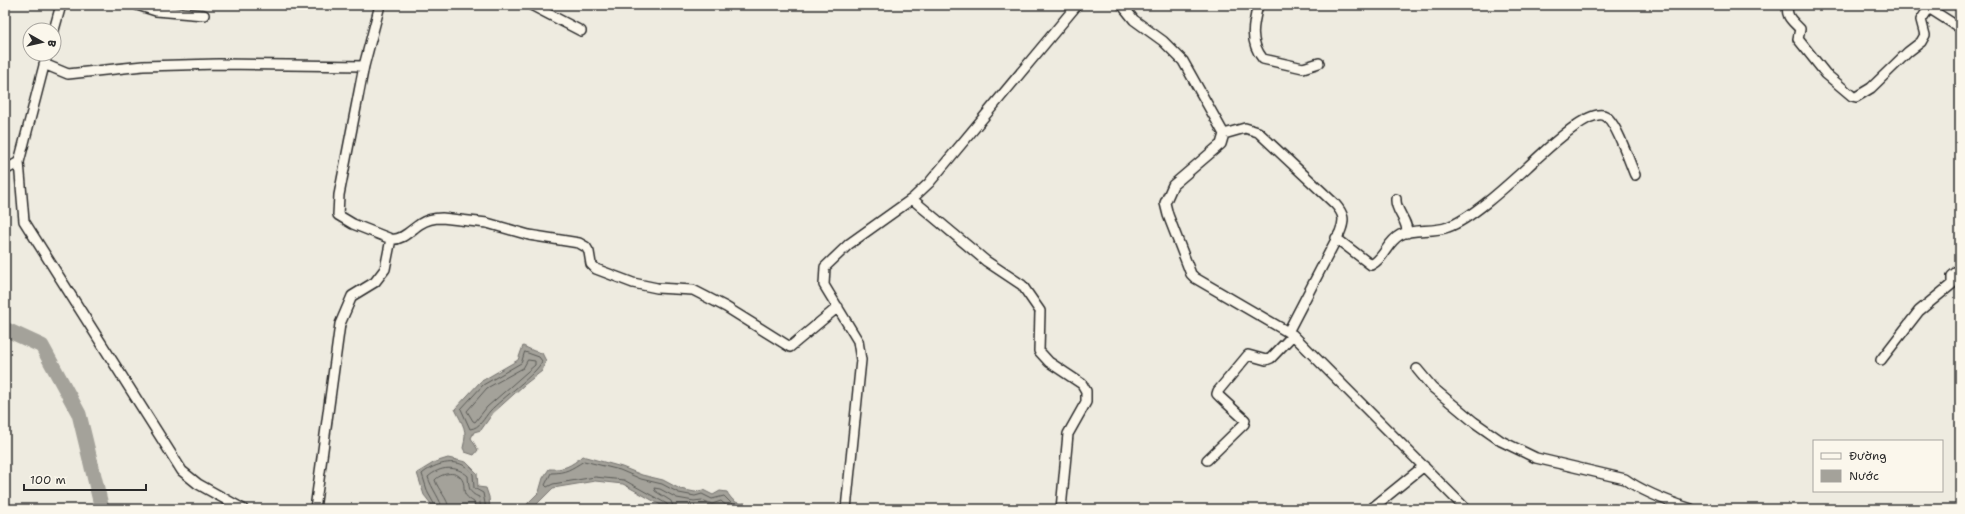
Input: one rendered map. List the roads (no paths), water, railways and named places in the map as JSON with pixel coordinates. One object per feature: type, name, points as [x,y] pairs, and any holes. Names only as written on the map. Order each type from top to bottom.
[{"type":"street","points":[[56,22],[61,5]]},
{"type":"street","points":[[137,5],[156,11],[204,15]]},
{"type":"street","points":[[380,5],[364,66],[339,195],[338,215],[352,224],[396,240],[421,223],[442,218],[487,223],[529,235],[574,242],[586,247],[589,252],[591,264],[596,270],[633,283],[658,288],[694,290],[726,307],[790,347],[838,308]]},
{"type":"street","points":[[531,5],[581,31]]},
{"type":"street","points":[[846,509],[861,360],[858,342],[824,285],[825,267],[849,244],[912,199],[929,183],[1077,5]]},
{"type":"street","points":[[1122,5],[1134,20],[1163,41],[1183,61],[1224,134],[1221,144],[1173,185],[1165,203],[1168,215],[1189,270],[1195,278],[1291,334],[1466,509]]},
{"type":"street","points":[[1258,5],[1253,25],[1252,39],[1263,60],[1303,68],[1318,62]]},
{"type":"street","points":[[1788,5],[1787,13],[1790,20],[1800,29],[1798,39],[1811,57],[1826,74],[1852,96],[1856,97],[1871,88],[1908,52],[1921,42],[1925,35],[1921,20],[1926,6],[1960,28]]},
{"type":"street","points":[[243,509],[198,484],[182,471],[24,220],[19,162],[44,64],[68,74],[144,66],[218,64],[364,66]]},
{"type":"street","points":[[1336,238],[1371,266],[1400,235],[1441,230],[1459,222],[1516,178],[1558,140],[1580,123],[1594,116],[1602,115],[1609,120],[1620,138],[1635,175]]},
{"type":"street","points":[[1207,460],[1244,424],[1245,420],[1220,398],[1217,394],[1218,391],[1248,355],[1253,355],[1266,360],[1271,358],[1291,334],[1344,219],[1342,211],[1258,132],[1246,128],[1224,134]]},
{"type":"street","points":[[5,170],[19,162]]},
{"type":"street","points":[[912,199],[986,261],[1022,285],[1040,311],[1039,351],[1049,362],[1076,379],[1084,387],[1086,402],[1068,434],[1061,509]]},
{"type":"street","points":[[1396,199],[1397,209],[1407,227],[1407,233]]},
{"type":"street","points":[[315,509],[340,324],[344,310],[352,296],[375,282],[385,269],[392,239]]},
{"type":"street","points":[[1881,360],[1919,311],[1952,284],[1952,276],[1960,269]]},
{"type":"street","points":[[1417,369],[1432,387],[1501,442],[1536,458],[1625,479],[1633,485],[1691,509]]},
{"type":"street","points":[[1371,509],[1424,466]]},
{"type":"water","points":[[523,346],[542,353],[546,361],[542,371],[493,413],[481,430],[474,432],[471,438],[478,450],[474,455],[465,452],[463,448],[465,432],[455,409],[480,382],[518,360]]},
{"type":"water","points":[[582,456],[663,480],[680,489],[695,492],[703,490],[713,495],[720,491],[727,492],[734,501],[745,503],[748,509],[668,509],[623,484],[595,481],[553,488],[537,504],[536,509],[525,509],[528,503],[539,492],[543,478],[549,469],[567,467]]},
{"type":"water","points":[[448,458],[466,462],[477,473],[478,487],[486,488],[489,497],[490,509],[435,509],[424,495],[417,473],[435,462]]},
{"type":"waterway","points":[[5,329],[42,346],[79,414],[102,509]]}]
